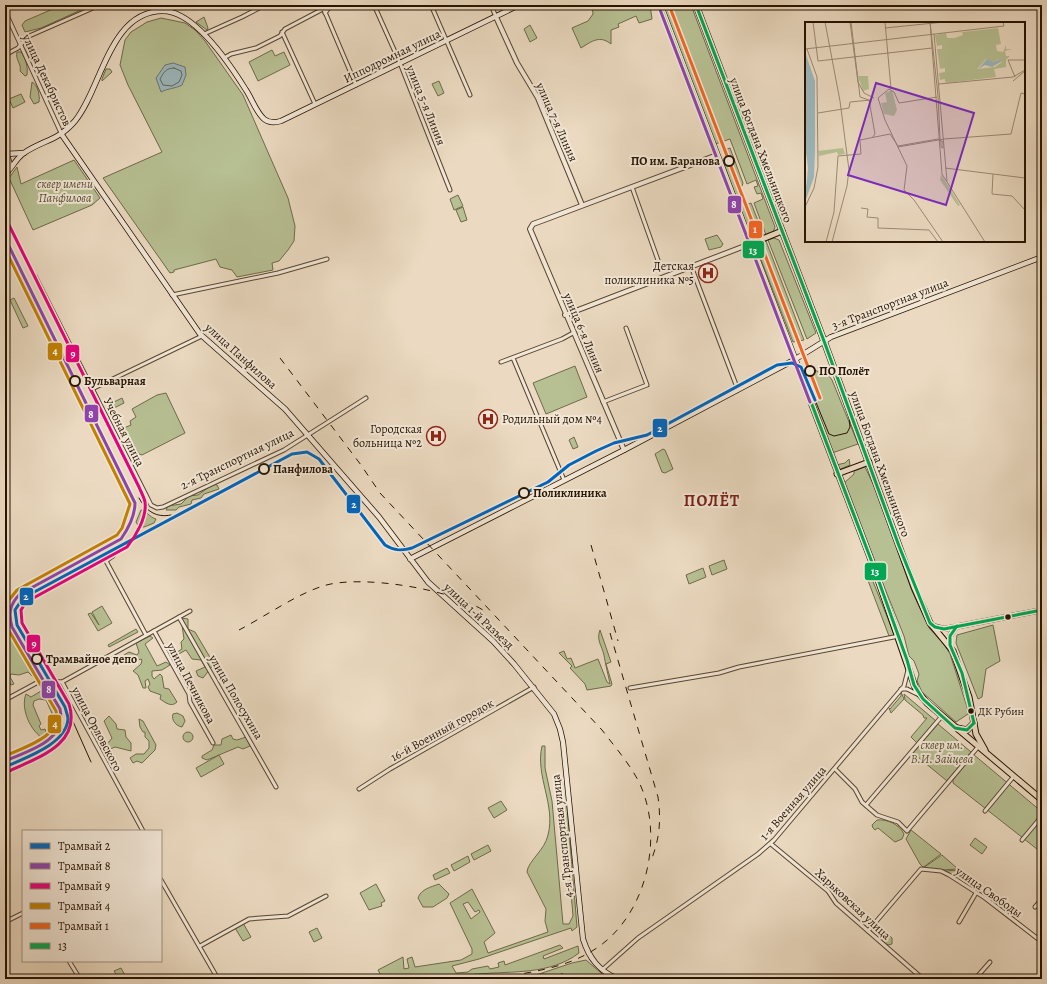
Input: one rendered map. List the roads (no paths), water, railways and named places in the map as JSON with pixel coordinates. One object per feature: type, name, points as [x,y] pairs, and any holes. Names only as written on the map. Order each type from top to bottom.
[{"type":"main road","points":[[161,5],[164,11]]},
{"type":"main road","name":"Ипподромная улица","points":[[224,58],[242,83],[262,117],[273,122],[281,121],[519,5]]},
{"type":"main road","points":[[660,5],[899,636],[914,685],[919,695],[955,728],[978,747],[987,752],[1042,800]]},
{"type":"main road","name":"улица Богдана Хмельницкого","points":[[696,5],[824,341],[899,546],[930,623],[950,645],[962,672],[978,739],[987,752]]},
{"type":"main road","points":[[5,176],[10,168],[24,153],[62,134],[80,114],[117,39],[125,29],[145,15],[164,11],[187,19],[204,34],[224,58]]},
{"type":"main road","name":"улица Панфилова","points":[[62,134],[172,295],[202,336],[265,390],[308,435],[380,517],[410,559]]},
{"type":"main road","points":[[10,168],[10,163],[5,154],[24,153]]},
{"type":"main road","points":[[750,244],[782,232]]},
{"type":"main road","name":"3-я Транспортная улица","points":[[410,559],[738,390],[794,360],[824,341],[1042,257]]},
{"type":"main road","points":[[837,474],[869,462]]},
{"type":"main road","name":"улица 1-й Разъезд","points":[[410,559],[428,582],[498,647],[534,687]]},
{"type":"main road","points":[[930,623],[940,629],[1042,610]]},
{"type":"main road","points":[[950,645],[950,636],[957,626]]},
{"type":"main road","name":"4-я Транспортная улица","points":[[534,687],[554,714],[562,734],[582,930],[588,952],[602,970],[616,978]]},
{"type":"main road","points":[[955,728],[967,730],[974,723]]},
{"type":"street","points":[[88,5],[90,9]]},
{"type":"street","points":[[5,55],[18,48],[24,39],[100,5]]},
{"type":"street","points":[[204,34],[265,5]]},
{"type":"street","points":[[322,5],[356,85]]},
{"type":"street","points":[[224,58],[231,54],[256,48],[280,36],[282,32],[324,11],[331,5]]},
{"type":"street","name":"улица 5-я Линия","points":[[374,5],[400,63],[450,190]]},
{"type":"street","points":[[431,5],[470,95]]},
{"type":"street","name":"улица 7-я Линия","points":[[491,5],[517,63],[538,98],[582,205]]},
{"type":"street","name":"улица Декабристов","points":[[5,11],[62,134]]},
{"type":"street","points":[[282,32],[315,104]]},
{"type":"street","points":[[582,205],[717,155]]},
{"type":"street","points":[[632,187],[659,263]]},
{"type":"street","name":"улица 6-я Линия","points":[[582,205],[533,224],[530,233],[624,450]]},
{"type":"street","points":[[565,314],[750,244]]},
{"type":"street","points":[[172,295],[278,273],[326,259]]},
{"type":"street","points":[[691,266],[738,390]]},
{"type":"street","name":"Учебная улица","points":[[35,276],[149,501],[157,508]]},
{"type":"street","points":[[603,402],[647,385],[626,328]]},
{"type":"street","points":[[501,362],[562,339],[573,333]]},
{"type":"street","points":[[92,389],[202,336]]},
{"type":"street","points":[[513,358],[564,480]]},
{"type":"street","name":"2-я Транспортная улица","points":[[157,508],[251,466],[308,435],[366,398]]},
{"type":"street","points":[[5,700],[42,680],[22,642],[13,631],[8,610],[14,598],[112,544]]},
{"type":"street","points":[[116,551],[113,556],[106,561],[146,635]]},
{"type":"street","points":[[62,682],[190,611]]},
{"type":"street","name":"улица Полосухина","points":[[180,617],[276,787]]},
{"type":"street","points":[[5,634],[13,631]]},
{"type":"street","name":"улица Печникова","points":[[154,631],[189,694],[190,702],[213,743]]},
{"type":"street","points":[[630,688],[719,673],[738,667],[899,636]]},
{"type":"street","name":"1-я Военная улица","points":[[602,970],[638,938],[771,844],[901,689],[906,680],[908,665]]},
{"type":"street","name":"улица Орловского","points":[[42,680],[62,682],[142,830]]},
{"type":"street","name":"16-й Военный городок","points":[[359,789],[390,769],[534,687]]},
{"type":"street","points":[[901,689],[907,689],[919,695]]},
{"type":"street","points":[[866,805],[942,716]]},
{"type":"street","points":[[835,769],[855,789],[859,798],[877,815],[898,822],[906,831],[978,747]]},
{"type":"street","points":[[985,811],[1014,776]]},
{"type":"street","points":[[1022,840],[1042,816]]},
{"type":"street","name":"Харьковская улица","points":[[771,844],[828,891],[836,903],[923,979]]},
{"type":"street","name":"улица Свободы","points":[[868,931],[921,870],[945,872],[1029,930],[1042,942]]},
{"type":"street","points":[[162,882],[218,979]]},
{"type":"street","points":[[959,922],[976,893]]},
{"type":"street","points":[[200,946],[249,919],[288,916],[326,896]]},
{"type":"street","points":[[1035,907],[1042,899]]},
{"type":"street","points":[[5,922],[22,914]]},
{"type":"street","points":[[70,962],[80,979]]},
{"type":"street","points":[[976,979],[990,962]]},
{"type":"street","points":[[1038,979],[1042,974]]},
{"type":"water","points":[[173,63],[185,67],[186,75],[182,85],[161,92],[156,78],[165,65]]},
{"type":"tram line","name":"1","points":[[669,5],[820,398]]},
{"type":"tram line","name":"8","points":[[659,7],[810,402]]},
{"type":"tram line","name":"9","points":[[7,772],[43,755],[54,748],[63,740],[69,730],[71,718],[69,704],[22,623],[21,610],[26,602],[127,547],[143,520],[145,508],[145,500],[139,487],[9,225]]},
{"type":"tram line","name":"8","points":[[5,238],[135,503],[131,522],[121,539],[20,594],[14,601],[10,613],[12,627],[60,709],[61,720],[58,729],[52,737],[44,743],[34,749],[5,761]]},
{"type":"tram line","name":"4","points":[[5,249],[130,504],[122,528],[117,535],[17,590],[9,600],[5,611]]},
{"type":"tram line","name":"2","points":[[5,767],[33,755],[52,743],[60,736],[68,719],[65,707],[17,625],[15,610],[23,598],[292,454],[307,452],[319,459],[385,545],[398,550],[405,550],[548,482],[569,465],[596,451],[614,443],[647,435],[777,365],[792,363],[801,367],[815,400]]},
{"type":"tram line","points":[[815,400],[829,434],[834,436],[847,433],[850,427],[849,415],[835,377],[829,371],[818,368]]},
{"type":"tram line","points":[[139,498],[148,510],[156,514],[166,516],[171,515]]},
{"type":"tram line","name":"4","points":[[5,617],[8,629],[56,711],[56,720],[53,728],[48,734],[31,745],[5,756]]},
{"type":"tram line","points":[[62,705],[71,717],[91,762]]},
{"type":"tram line","points":[[12,769],[31,754]]},
{"type":"railway","points":[[280,358],[361,465],[380,493],[602,730],[622,755],[635,775],[646,802],[650,824],[650,847],[647,870],[640,892],[630,912],[617,930],[601,945],[576,959],[548,968],[492,979]]},
{"type":"railway","points":[[591,545],[618,641]]},
{"type":"railway","points":[[239,630],[302,594],[323,586],[339,583],[382,583],[406,586],[452,597],[471,604],[486,612]]},
{"type":"railway","points":[[610,633],[658,797],[659,828],[657,843],[652,858]]},
{"type":"place","name":"ПО им. Баранова","points":[[729,161]]},
{"type":"place","name":"Детская поликлиника №5","points":[[708,273]]},
{"type":"place","name":"ПО Полёт","points":[[810,371]]},
{"type":"place","name":"Бульварная","points":[[75,381]]},
{"type":"place","name":"Родильный дом №4","points":[[488,419]]},
{"type":"place","name":"Городская больница №2","points":[[436,436]]},
{"type":"place","name":"Панфилова","points":[[264,469]]},
{"type":"place","name":"Поликлиника","points":[[524,493]]},
{"type":"place","name":"Трамвайное депо","points":[[37,659]]},
{"type":"place","name":"ДК Рубин","points":[[971,711]]},
{"type":"district","name":"ПОЛЁТ","points":[[712,501]]},
{"type":"park label","name":"сквер имени Панфилова","points":[[65,191]]},
{"type":"park label","name":"сквер им. В.И. Зайцева","points":[[942,752]]}]
